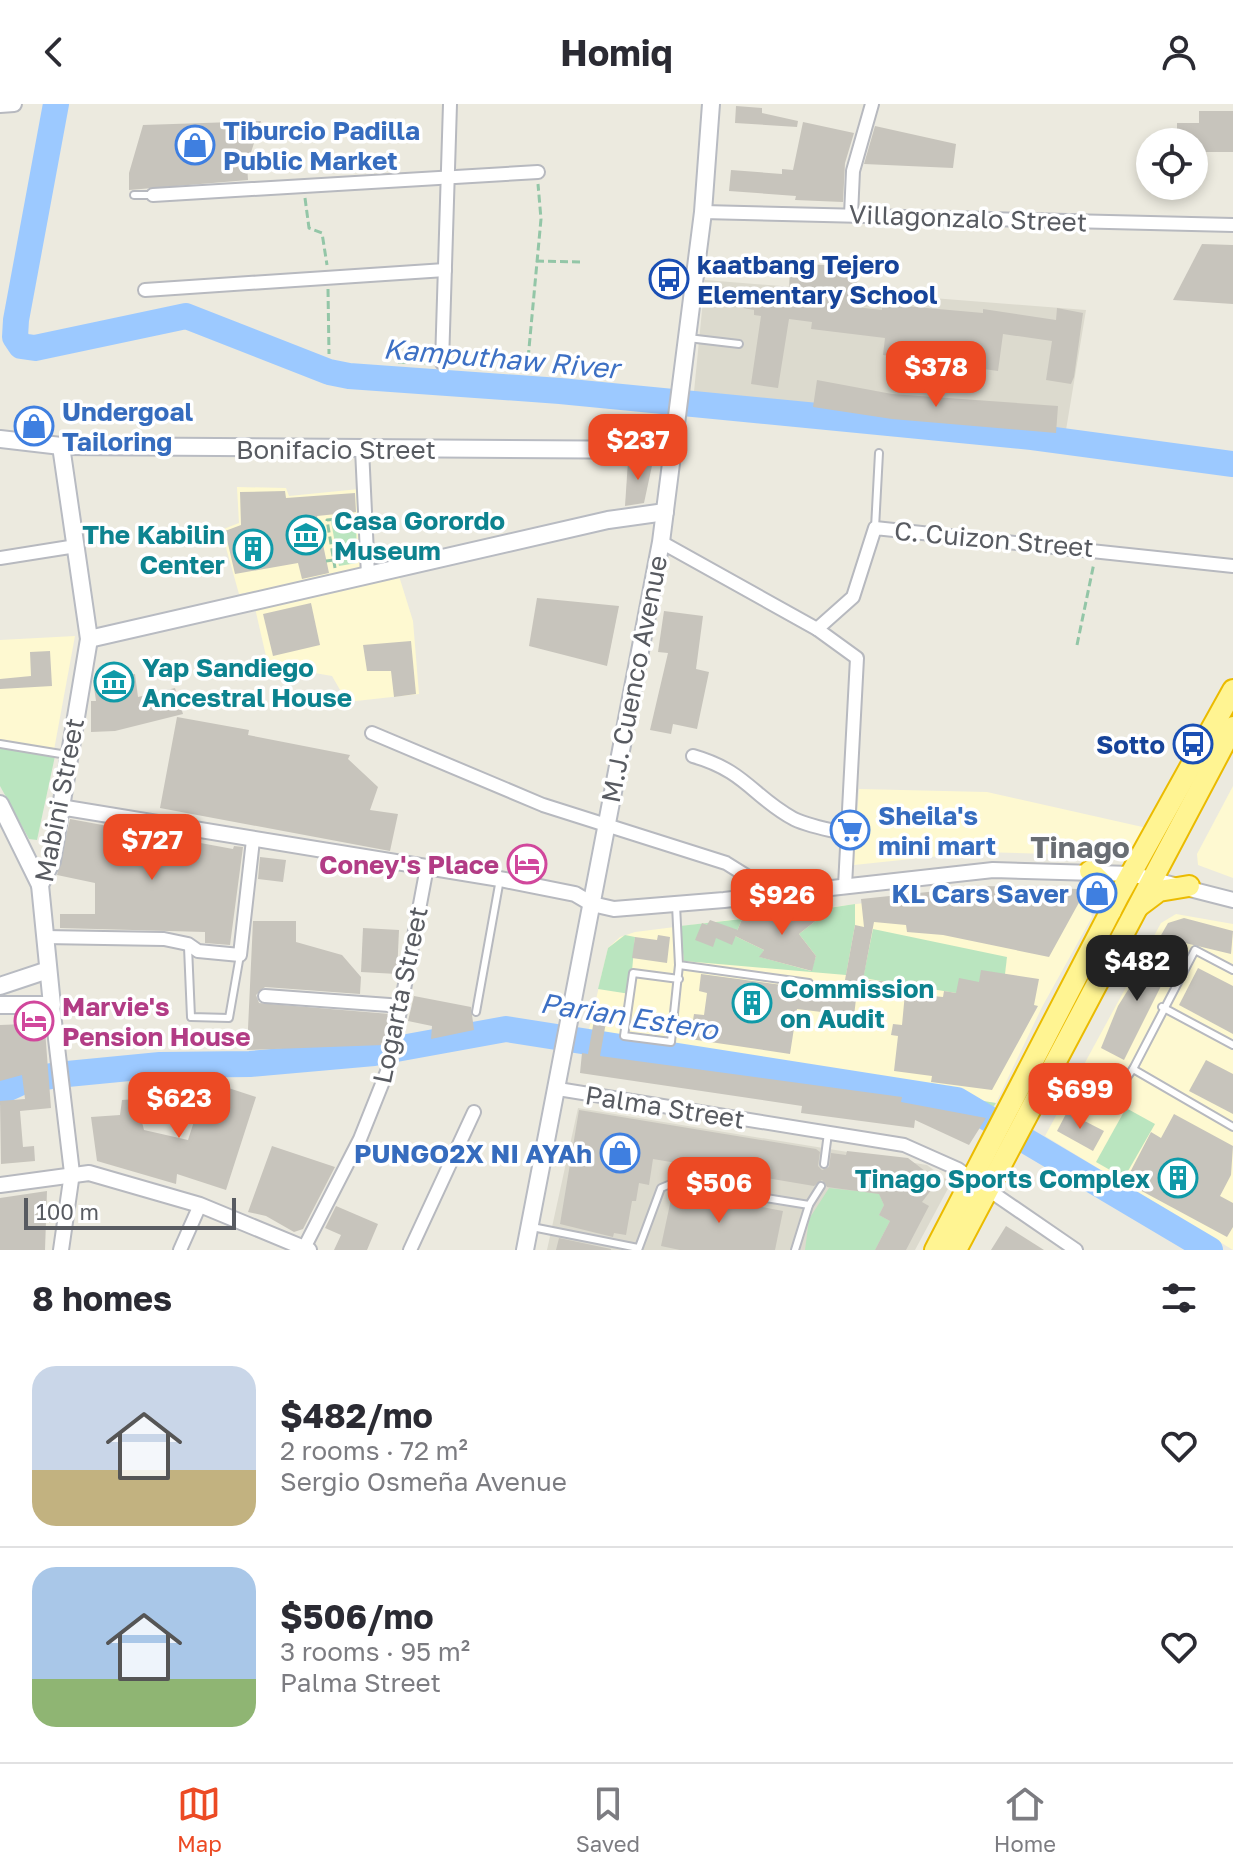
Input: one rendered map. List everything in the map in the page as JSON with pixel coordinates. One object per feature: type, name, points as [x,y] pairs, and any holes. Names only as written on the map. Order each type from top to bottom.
[{"type":"highway","points":[[1022,1100],[1111,911],[1233,690]]},
{"type":"highway","points":[[935,1250],[978,1183],[1022,1100],[1136,908],[1233,727]]},
{"type":"highway","points":[[1136,908],[1159,891],[1183,885],[1167,866],[1167,850]]},
{"type":"highway","points":[[1090,871],[1104,885],[1111,911]]},
{"type":"highway","points":[[956,1250],[978,1183]]},
{"type":"main road","name":"M.J. Cuenco Avenue","points":[[525,1250],[661,542],[703,212],[711,104]]},
{"type":"main road","name":"Bonifacio Street","points":[[0,439],[61,446],[673,450]]},
{"type":"main road","name":"Mabini Street","points":[[52,1005],[40,885],[52,861],[67,755],[89,639],[61,446]]},
{"type":"main road","points":[[89,639],[608,520],[665,512]]},
{"type":"main road","points":[[0,804],[40,885]]},
{"type":"main road","points":[[0,986],[48,970]]},
{"type":"main road","points":[[0,1005],[52,1005]]},
{"type":"street","points":[[0,105],[14,104]]},
{"type":"street","points":[[442,363],[450,104]]},
{"type":"street","points":[[851,215],[853,171],[872,104]]},
{"type":"street","points":[[153,195],[538,172]]},
{"type":"street","name":"Villagonzalo Street","points":[[703,212],[1233,225]]},
{"type":"street","points":[[145,290],[445,270]]},
{"type":"street","points":[[362,449],[368,575]]},
{"type":"street","name":"C. Cuizon Street","points":[[817,629],[853,597],[875,528],[1097,549],[1233,566]]},
{"type":"street","points":[[661,542],[817,629],[857,658],[859,666],[845,886]]},
{"type":"street","points":[[0,558],[76,546]]},
{"type":"street","points":[[372,733],[543,805],[726,863],[774,893]]},
{"type":"street","points":[[693,756],[720,763],[741,776],[792,818],[849,834]]},
{"type":"street","points":[[60,807],[500,879],[575,894],[592,904],[635,909],[993,870],[1131,874],[1153,877],[1233,900]]},
{"type":"street","points":[[44,937],[164,939],[188,944],[198,951],[240,955],[253,840]]},
{"type":"street","name":"Logarta Street","points":[[306,1249],[360,1139],[390,1064],[427,867]]},
{"type":"street","points":[[265,996],[403,1006]]},
{"type":"street","name":"Mabini Street","points":[[52,1005],[72,1173],[61,1250]]},
{"type":"street","name":"Palma Street","points":[[558,1089],[904,1145],[978,1183],[1076,1250]]},
{"type":"street","points":[[410,1250],[474,1112]]},
{"type":"street","points":[[0,1185],[89,1173],[200,1205],[306,1249]]},
{"type":"street","points":[[180,1250],[200,1205]]},
{"type":"lane","points":[[134,195],[153,195]]},
{"type":"lane","points":[[697,264],[785,268]]},
{"type":"lane","points":[[688,338],[739,344]]},
{"type":"lane","points":[[875,528],[879,453]]},
{"type":"lane","points":[[0,744],[67,755]]},
{"type":"lane","points":[[476,1012],[500,879]]},
{"type":"lane","points":[[676,905],[679,979],[671,1042],[624,1036],[633,973],[679,979]]},
{"type":"lane","points":[[188,944],[191,1017],[229,1018],[240,955]]},
{"type":"lane","points":[[1107,1105],[1133,1069],[1162,1007],[1195,950],[1233,970]]},
{"type":"lane","points":[[679,965],[809,983]]},
{"type":"lane","points":[[1162,1007],[1233,1045]]},
{"type":"lane","points":[[1133,1069],[1233,1127]]},
{"type":"lane","points":[[824,1164],[828,1133]]},
{"type":"lane","points":[[530,1227],[638,1249],[661,1188],[673,1183],[809,1205]]},
{"type":"lane","points":[[795,1250],[809,1205],[821,1186]]},
{"type":"path","points":[[527,370],[534,261],[541,219],[538,172]]},
{"type":"path","points":[[534,261],[584,262]]},
{"type":"path","points":[[398,362],[442,363]]},
{"type":"path","points":[[349,579],[347,567],[336,568],[327,520],[358,517]]},
{"type":"path","points":[[1077,645],[1097,549]]},
{"type":"path","points":[[326,561],[334,560]]},
{"type":"shaded area","points":[[705,280],[1086,310],[1065,436],[693,402]]},
{"type":"shaded area","points":[[237,487],[286,488],[289,496],[359,489],[360,568],[300,584],[239,594],[221,530],[239,523]]},
{"type":"shaded area","points":[[399,576],[413,621],[419,694],[347,702],[332,676],[268,665],[255,608]]},
{"type":"shaded area","points":[[75,636],[54,750],[0,742],[0,640]]},
{"type":"shaded area","points":[[1233,786],[1233,878],[1198,865],[1197,854]]},
{"type":"shaded area","points":[[859,789],[987,792],[1147,828],[1133,850],[1121,856],[978,852],[854,865]]},
{"type":"shaded area","points":[[935,894],[1078,896],[1089,904],[1092,917],[1042,1007],[996,1103],[587,1038],[608,948],[620,937],[635,932]]},
{"type":"shaded area","points":[[1176,914],[1233,924],[1233,1250],[1045,1136],[1161,923]]},
{"type":"shaded area","points":[[578,1108],[927,1165],[951,1183],[915,1250],[547,1250]]},
{"type":"green space","points":[[356,519],[357,563],[339,566],[331,521]]},
{"type":"green space","points":[[0,748],[55,756],[37,840],[29,839],[0,786]]},
{"type":"green space","points":[[855,904],[855,925],[846,975],[684,961],[680,926],[742,919],[735,936],[764,950],[760,957],[811,971],[816,956],[799,934],[822,916],[822,909]]},
{"type":"green space","points":[[873,929],[1007,957],[1005,974],[956,993],[863,978]]},
{"type":"green space","points":[[625,935],[635,937],[630,994],[598,989],[608,948]]},
{"type":"green space","points":[[587,1038],[996,1103],[986,1118],[901,1102],[902,1097],[582,1053]]},
{"type":"green space","points":[[1126,1108],[1155,1124],[1124,1178],[1096,1162]]},
{"type":"green space","points":[[829,1188],[884,1194],[880,1196],[884,1205],[879,1215],[890,1221],[875,1250],[805,1250],[809,1219]]},
{"type":"building","points":[[736,106],[762,108],[762,113],[798,121],[797,127],[735,123]]},
{"type":"building","points":[[1199,111],[1233,111],[1233,152],[1208,152],[1208,128],[1177,128],[1177,123],[1199,123]]},
{"type":"building","name":"Tiburcio Padilla Public Market","points":[[261,121],[247,165],[248,180],[129,190],[129,173],[143,125]]},
{"type":"building","points":[[803,122],[854,133],[845,163],[843,202],[795,200],[796,196],[729,191],[731,170],[782,174],[782,169],[793,170]]},
{"type":"building","points":[[875,126],[956,144],[953,168],[864,164]]},
{"type":"building","points":[[1202,244],[1233,245],[1233,304],[1173,300]]},
{"type":"building","points":[[790,263],[858,267],[856,307],[882,310],[882,304],[983,313],[983,309],[1056,320],[1057,308],[1083,313],[1074,377],[1071,384],[1046,380],[1052,341],[1003,334],[998,371],[883,355],[885,338],[811,329],[812,322],[789,319],[778,388],[751,384],[761,316],[754,315],[754,310],[717,303],[720,287],[789,294]]},
{"type":"building","points":[[817,380],[892,394],[1058,406],[1056,433],[892,419],[813,407]]},
{"type":"building","points":[[628,461],[653,461],[644,503],[625,506]]},
{"type":"building","points":[[285,491],[286,498],[355,493],[356,512],[317,516],[329,573],[302,579],[298,563],[235,574],[225,531],[241,525],[240,492]]},
{"type":"building","points":[[537,598],[619,606],[607,666],[529,646]]},
{"type":"building","points":[[311,603],[320,645],[273,656],[263,614]]},
{"type":"building","points":[[664,611],[703,616],[696,669],[709,672],[697,729],[673,724],[671,734],[650,730],[668,653],[658,652]]},
{"type":"building","points":[[411,641],[416,694],[394,697],[391,671],[367,671],[363,645]]},
{"type":"building","points":[[50,651],[52,686],[0,689],[0,679],[31,676],[30,652]]},
{"type":"building","points":[[135,674],[138,697],[175,688],[183,714],[115,731],[91,732],[91,701],[96,701],[93,680]]},
{"type":"building","points":[[177,717],[249,730],[248,735],[350,755],[348,759],[378,787],[370,810],[398,814],[390,851],[160,808]]},
{"type":"building","points":[[70,819],[233,849],[234,846],[243,847],[230,945],[205,943],[205,932],[60,928],[60,914],[95,914],[95,883],[57,875]]},
{"type":"building","points":[[260,857],[286,860],[283,882],[258,879]]},
{"type":"building","points":[[985,886],[1078,889],[1082,897],[1049,957],[943,935],[907,932],[906,925],[874,922],[863,980],[894,982],[892,998],[856,999],[854,1016],[797,1009],[790,1054],[690,1039],[694,1014],[704,1015],[707,993],[699,991],[701,974],[848,994],[850,981],[845,980],[855,925],[864,927],[861,899]]},
{"type":"building","points":[[832,908],[799,934],[816,956],[812,971],[759,957],[764,950],[735,936],[742,919]]},
{"type":"building","points":[[1184,918],[1233,931],[1231,954],[1160,937],[1168,923]]},
{"type":"building","points":[[710,920],[738,930],[732,945],[716,938],[713,947],[695,940],[702,923],[707,925]]},
{"type":"building","points":[[253,921],[296,921],[296,942],[342,955],[361,977],[360,994],[265,987],[256,995],[259,1003],[390,1014],[384,1045],[247,1050]]},
{"type":"building","points":[[363,928],[399,930],[397,974],[361,972]]},
{"type":"building","points":[[658,935],[670,937],[667,963],[632,958],[635,937],[657,940]]},
{"type":"building","points":[[1156,945],[1176,956],[1124,1060],[1101,1048],[1118,1006]]},
{"type":"building","points":[[1198,968],[1233,986],[1233,1034],[1179,1005]]},
{"type":"building","points":[[981,970],[1039,979],[1034,1005],[1038,1006],[992,1090],[931,1082],[932,1076],[894,1071],[898,1036],[891,1035],[893,1024],[902,1025],[905,993],[943,997],[944,991],[956,993],[959,978],[979,982]]},
{"type":"building","points":[[414,996],[471,1007],[474,1030],[431,1039],[432,1026],[408,1021]]},
{"type":"building","points":[[594,1020],[606,1022],[600,1056],[902,1097],[901,1102],[986,1118],[969,1145],[915,1120],[914,1128],[801,1113],[802,1106],[580,1073],[582,1053],[588,1054]]},
{"type":"building","points":[[26,1024],[26,1031],[45,1030],[51,1108],[20,1111],[23,1147],[34,1146],[35,1161],[1,1164],[0,1101],[25,1099],[22,1075],[0,1081],[0,1025]]},
{"type":"building","points":[[1206,1060],[1233,1074],[1233,1114],[1189,1091]]},
{"type":"building","points":[[207,1081],[256,1097],[226,1190],[177,1174],[176,1184],[97,1161],[91,1117],[120,1115],[122,1100],[136,1099],[144,1130],[188,1140]]},
{"type":"building","points":[[579,1110],[816,1149],[820,1152],[818,1166],[822,1170],[829,1167],[831,1153],[846,1155],[847,1151],[908,1158],[938,1181],[922,1202],[929,1206],[906,1250],[875,1250],[890,1221],[879,1215],[884,1205],[879,1194],[827,1187],[822,1180],[814,1186],[653,1159],[649,1185],[639,1183],[636,1201],[632,1201],[626,1235],[614,1233],[613,1237],[560,1224]]},
{"type":"building","points":[[1067,1112],[1104,1131],[1093,1151],[1057,1131]]},
{"type":"building","name":"Tinago Sports Complex","points":[[1174,1114],[1233,1146],[1231,1175],[1220,1196],[1233,1203],[1233,1227],[1227,1237],[1125,1182],[1151,1132],[1161,1138]]},
{"type":"building","points":[[272,1146],[335,1167],[303,1229],[294,1232],[266,1216],[248,1212]]},
{"type":"building","points":[[673,1190],[783,1211],[775,1250],[680,1250],[661,1246]]},
{"type":"building","points":[[47,1191],[45,1250],[0,1250],[0,1198]]},
{"type":"building","points":[[336,1206],[378,1224],[367,1250],[334,1250],[341,1235],[325,1228]]},
{"type":"building","points":[[1006,1226],[1044,1250],[991,1250]]},
{"type":"building","points":[[559,1238],[611,1249],[611,1250],[556,1250]]},
{"type":"waterway","name":"Kamputhaw River","points":[[56,104],[16,320],[15,337],[21,346],[35,348],[186,316],[329,372],[349,376],[560,391],[1032,437],[1233,464]]},
{"type":"waterway","name":"Parian Estero","points":[[0,1092],[24,1081],[57,1075],[160,1065],[250,1064],[374,1053],[506,1029],[957,1100],[1210,1250]]},
{"type":"place","name":"Tiburcio Padilla Public Market","points":[[195,145]]},
{"type":"place","name":"kaatbang Tejero Elementary School","points":[[669,279]]},
{"type":"place","name":"Undergoal Tailoring","points":[[34,426]]},
{"type":"place","name":"Casa Gorordo Museum","points":[[306,535]]},
{"type":"place","name":"The Kabilin Center","points":[[253,549]]},
{"type":"place","name":"Yap Sandiego Ancestral House","points":[[114,682]]},
{"type":"place","name":"Sotto","points":[[1193,744]]},
{"type":"place","name":"Sheila's mini mart","points":[[850,830]]},
{"type":"place","name":"Coney's Place","points":[[527,864]]},
{"type":"place","name":"KL Cars Saver","points":[[1097,893]]},
{"type":"place","name":"Commission on Audit","points":[[752,1003]]},
{"type":"place","name":"Marvie's Pension House","points":[[34,1021]]},
{"type":"place","name":"PUNGO2X NI AYAh","points":[[620,1153]]},
{"type":"place","name":"Tinago Sports Complex","points":[[1178,1178]]},
{"type":"district","name":"Tinago","points":[[1080,847]]}]
